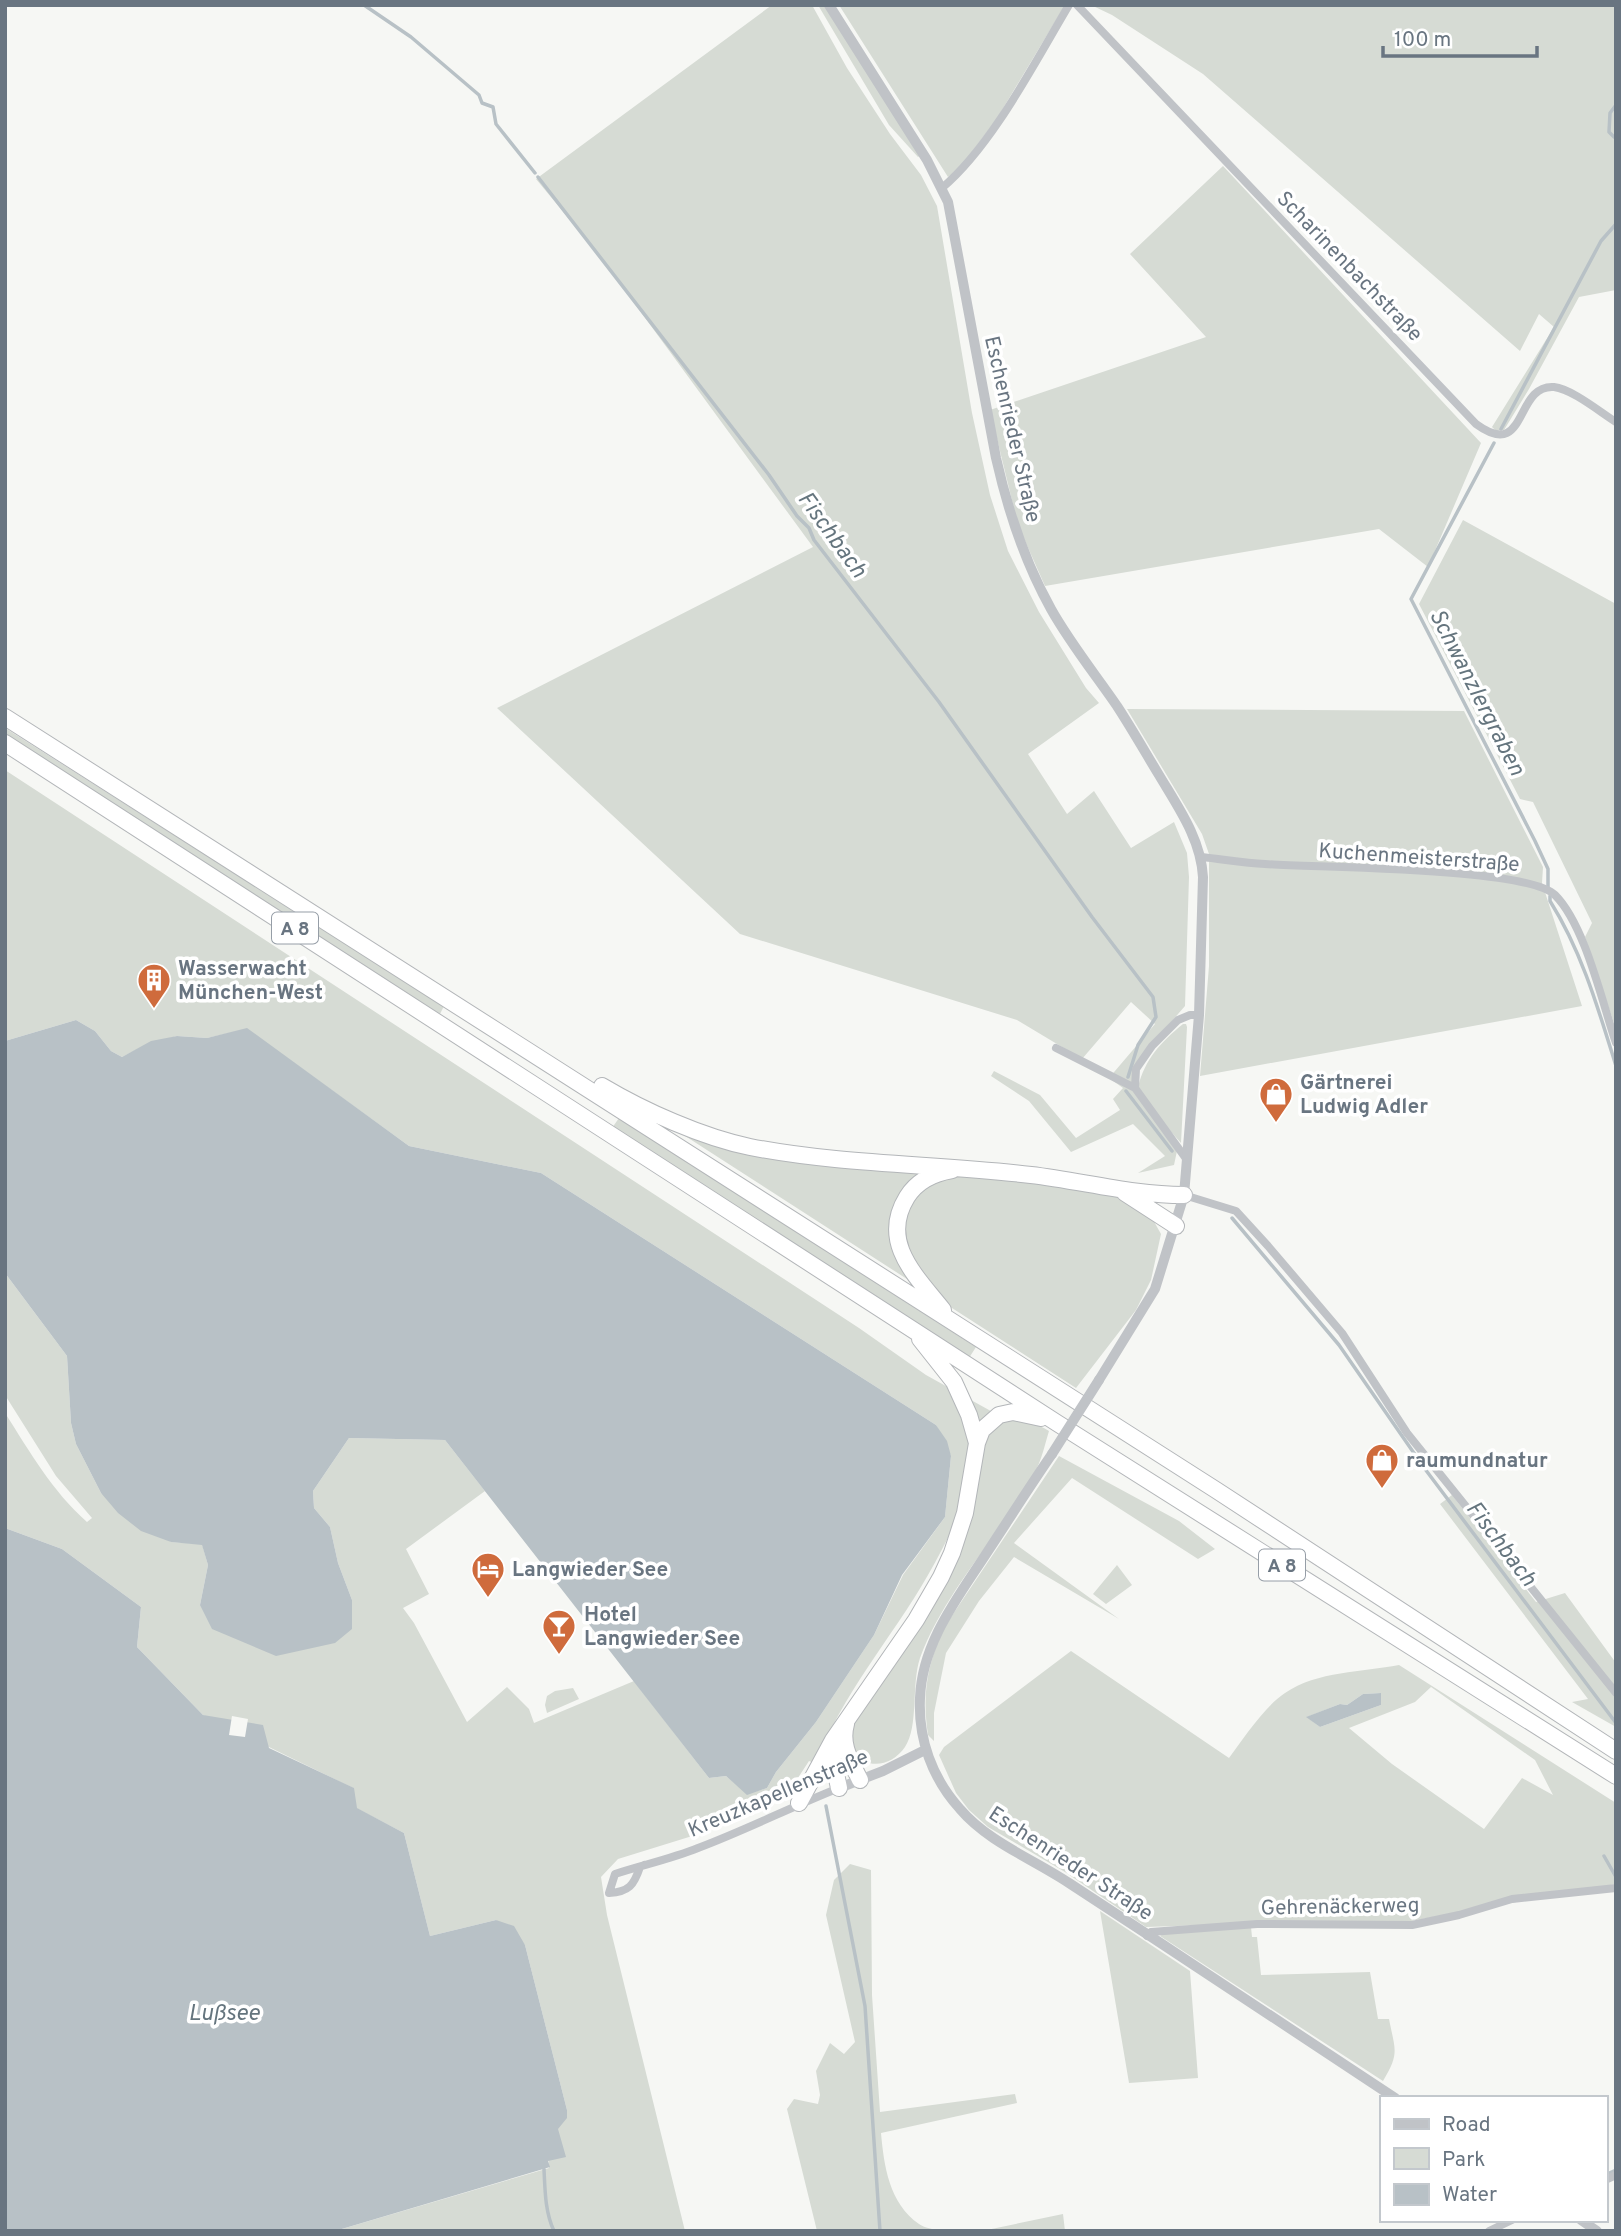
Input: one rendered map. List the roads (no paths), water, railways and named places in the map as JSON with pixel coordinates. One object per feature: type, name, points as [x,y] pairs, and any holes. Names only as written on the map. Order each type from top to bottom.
[{"type":"highway","name":"A 8","points":[[5,717],[953,1322],[1616,1751]]},
{"type":"highway","name":"A 8","points":[[5,743],[1057,1423],[1616,1776]]},
{"type":"highway","points":[[525,1048],[549,1054],[615,1094],[691,1128],[748,1147],[840,1158],[1029,1174],[1159,1195],[1184,1195]]},
{"type":"highway","points":[[953,1322],[907,1264],[896,1228],[900,1208],[912,1188],[929,1177],[961,1169]]},
{"type":"highway","points":[[1120,1189],[1176,1226]]},
{"type":"highway","points":[[910,1326],[954,1382],[969,1415],[976,1443]]},
{"type":"highway","points":[[800,1803],[832,1740],[916,1620],[941,1577],[965,1513],[976,1443],[982,1430],[999,1415],[1013,1412],[1027,1413],[1057,1423]]},
{"type":"highway","points":[[848,1720],[843,1736],[845,1748],[860,1780]]},
{"type":"highway","points":[[832,1740],[832,1755],[839,1788]]},
{"type":"street","name":"Eschenrieder Straße","points":[[829,5],[942,188],[954,223],[993,447],[1006,501],[1026,560],[1056,617],[1118,707],[1190,829],[1201,857],[1203,877],[1199,1015],[1191,1090],[1188,1162],[1184,1195],[1176,1226],[1155,1289],[940,1627],[926,1659],[920,1696],[925,1750],[940,1782],[959,1809],[972,1821],[1392,2096]]},
{"type":"street","points":[[942,188],[959,173],[998,120],[1069,5]]},
{"type":"street","name":"Scharinenbachstraße","points":[[1077,5],[1476,424],[1496,436],[1506,435],[1515,426],[1534,395],[1542,389],[1554,387],[1566,391],[1616,422]]},
{"type":"street","name":"Kuchenmeisterstraße","points":[[1201,857],[1263,864],[1423,871],[1535,884],[1553,893],[1565,907],[1583,943],[1616,1043]]},
{"type":"street","points":[[1135,1088],[1136,1069],[1152,1046],[1178,1020],[1199,1015]]},
{"type":"street","points":[[1056,1048],[1135,1088],[1188,1162]]},
{"type":"street","points":[[1184,1195],[1236,1211],[1268,1246],[1342,1333],[1408,1433],[1616,1693]]},
{"type":"street","name":"Kreuzkapellenstraße","points":[[644,1866],[640,1867],[635,1883],[630,1888],[609,1893],[615,1874],[696,1849],[925,1750]]},
{"type":"street","name":"Gehrenäckerweg","points":[[1147,1936],[1151,1932],[1187,1928],[1257,1924],[1412,1925],[1459,1915],[1512,1899],[1616,1888]]},
{"type":"street","points":[[1489,2231],[1508,2222]]},
{"type":"water","name":"Langwieder See","points":[[76,1020],[95,1031],[111,1051],[122,1057],[151,1041],[177,1036],[207,1038],[247,1028],[409,1146],[541,1173],[936,1425],[947,1441],[951,1456],[945,1517],[902,1575],[874,1635],[816,1722],[776,1772],[767,1788],[747,1795],[726,1776],[709,1778],[445,1440],[349,1438],[313,1491],[314,1508],[330,1527],[338,1563],[352,1600],[352,1629],[335,1643],[276,1656],[212,1629],[200,1605],[208,1565],[202,1545],[171,1542],[141,1531],[118,1513],[101,1493],[76,1444],[71,1423],[67,1356],[5,1273],[5,1041]]},
{"type":"water","name":"Lußsee","points":[[5,1528],[62,1549],[141,1607],[137,1647],[203,1715],[263,1725],[269,1748],[354,1788],[357,1808],[404,1833],[430,1936],[496,1920],[514,1926],[525,1945],[567,2110],[567,2118],[558,2129],[566,2157],[548,2161],[550,2167],[335,2231],[5,2231]]},
{"type":"water","points":[[1381,1693],[1381,1705],[1320,1727],[1306,1717],[1340,1704],[1347,1705],[1363,1694]]},
{"type":"waterway","name":"Fischbach","points":[[364,5],[411,37],[479,95],[482,103],[493,107],[496,124],[535,173]]},
{"type":"waterway","name":"Schwanzlergraben","points":[[1614,137],[1609,132],[1610,113],[1616,105]]},
{"type":"waterway","name":"Fischbach","points":[[538,177],[769,475],[797,516],[809,528],[814,540],[939,702],[1092,917],[1153,997],[1156,1017],[1138,1045],[1128,1077]]},
{"type":"waterway","name":"Schwanzlergraben","points":[[1501,429],[1601,241],[1616,224]]},
{"type":"waterway","name":"Schwanzlergraben","points":[[1494,443],[1411,599],[1535,841],[1548,869],[1548,887]]},
{"type":"waterway","name":"Schwanzlergraben","points":[[1550,896],[1588,981],[1616,1066]]},
{"type":"waterway","points":[[1126,1091],[1172,1151]]},
{"type":"waterway","name":"Fischbach","points":[[1232,1218],[1339,1345],[1425,1469],[1616,1723]]},
{"type":"waterway","points":[[826,1806],[865,2006],[880,2231]]},
{"type":"waterway","points":[[1604,1856],[1616,1877]]},
{"type":"waterway","points":[[544,2169],[547,2209],[554,2231]]},
{"type":"waterway","points":[[1607,2174],[1616,2170]]},
{"type":"place","name":"Wasserwacht München-West","points":[[154,1010]]},
{"type":"place","name":"Gärtnerei Ludwig Adler","points":[[1276,1124]]},
{"type":"place","name":"raumundnatur","points":[[1382,1490]]},
{"type":"place","name":"Langwieder See","points":[[488,1599]]},
{"type":"place","name":"Hotel Langwieder See","points":[[559,1656]]}]
